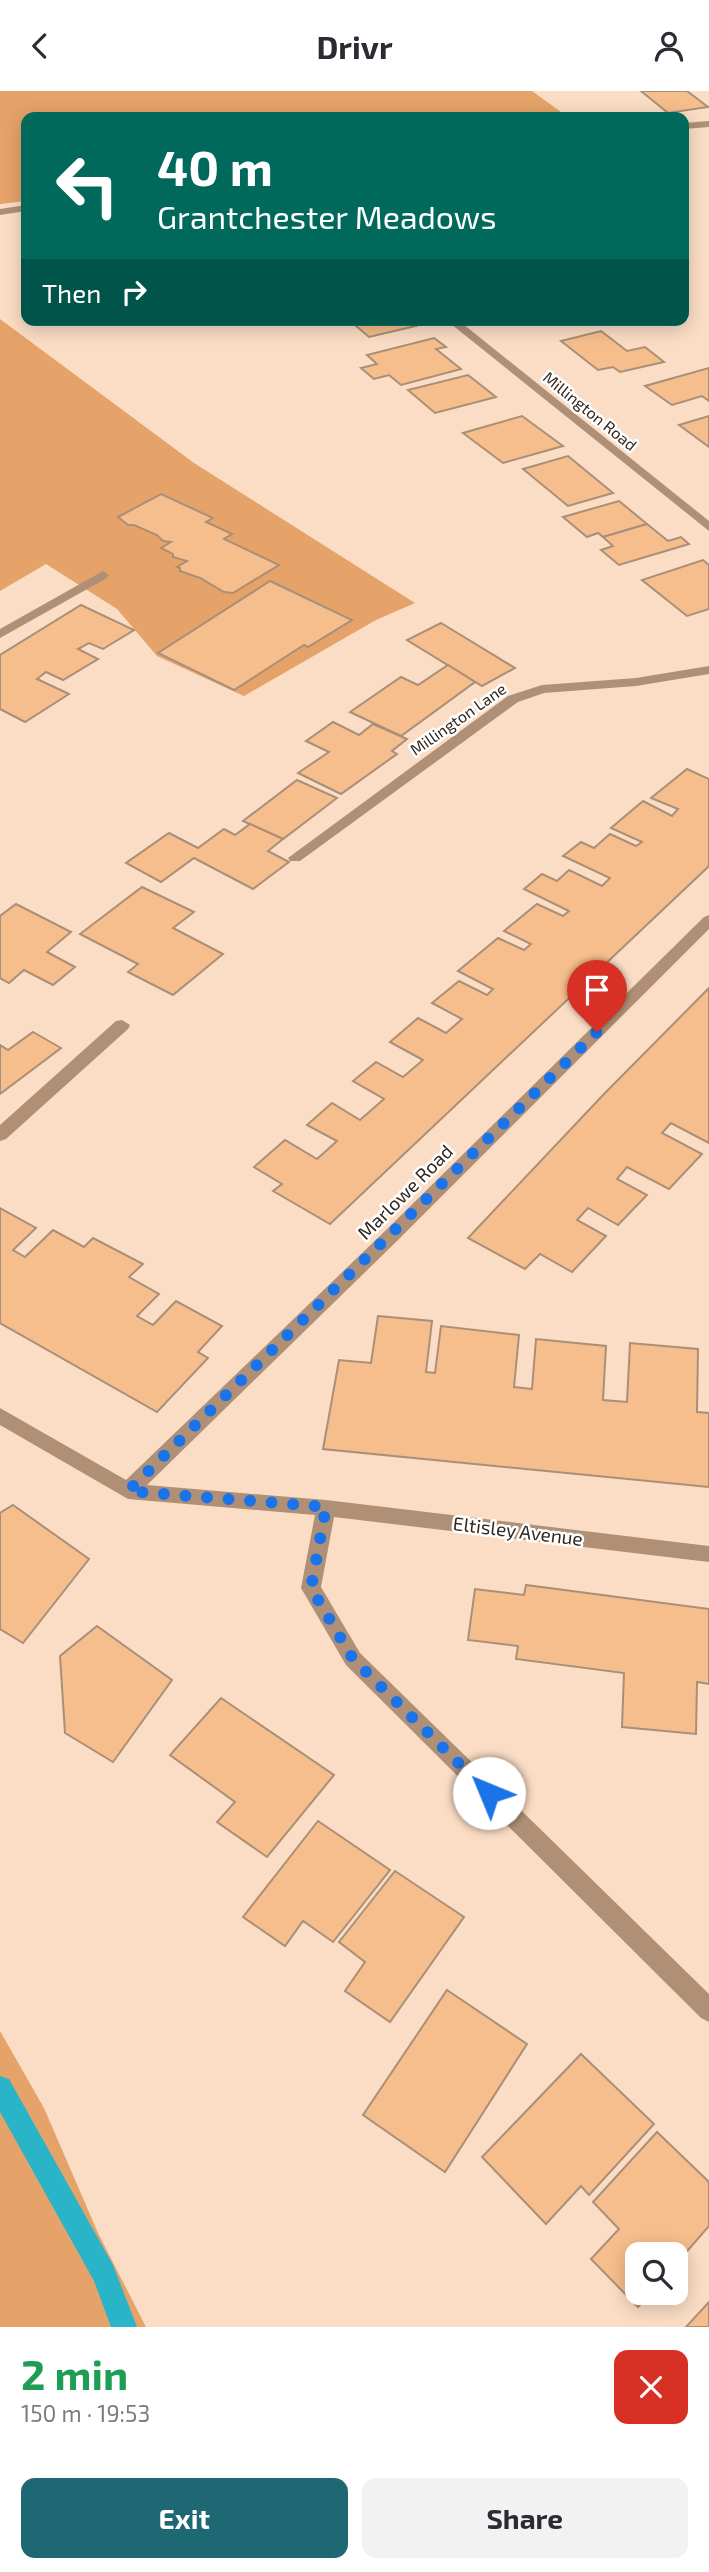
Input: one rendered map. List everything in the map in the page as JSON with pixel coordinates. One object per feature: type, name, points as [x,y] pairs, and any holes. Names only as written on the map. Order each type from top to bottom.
[{"type":"street","points":[[689,126],[709,124]]},
{"type":"street","points":[[0,212],[21,209]]},
{"type":"street","name":"Millington Road","points":[[458,326],[709,527]]},
{"type":"street","points":[[0,634],[103,575]]},
{"type":"street","name":"Millington Lane","points":[[295,858],[513,699],[542,689],[636,682],[709,670]]},
{"type":"street","name":"Marlowe Road","points":[[128,1491],[391,1237],[709,920]]},
{"type":"street","points":[[0,1135],[122,1025]]},
{"type":"street","points":[[0,1416],[128,1491]]},
{"type":"street","name":"Eltisley Avenue","points":[[128,1491],[326,1507],[709,1553]]},
{"type":"street","points":[[326,1507],[311,1588],[353,1659],[709,2010]]},
{"type":"shaded area","points":[[0,91],[532,91],[561,112],[21,112],[21,202],[0,204]]},
{"type":"shaded area","points":[[0,319],[194,463],[415,603],[376,620],[244,696],[157,656],[117,609],[46,564],[0,591]]},
{"type":"shaded area","points":[[0,2031],[44,2108],[98,2233],[146,2327],[0,2327]]},
{"type":"building","points":[[641,91],[687,91],[708,107],[675,112],[667,112]]},
{"type":"building","points":[[356,326],[416,326],[369,337]]},
{"type":"building","points":[[601,331],[627,351],[645,347],[664,362],[620,372],[613,367],[598,370],[561,341]]},
{"type":"building","points":[[434,338],[446,347],[436,349],[461,369],[401,385],[389,375],[374,379],[361,368],[377,364],[367,355]]},
{"type":"building","points":[[709,368],[709,401],[702,396],[672,405],[645,386]]},
{"type":"building","points":[[468,375],[496,397],[435,413],[408,390]]},
{"type":"building","points":[[522,416],[563,446],[503,463],[463,433]]},
{"type":"building","points":[[709,416],[709,447],[679,425]]},
{"type":"building","points":[[568,456],[613,493],[568,506],[523,469]]},
{"type":"building","points":[[161,494],[213,518],[206,522],[232,534],[224,539],[279,565],[233,593],[224,592],[200,578],[180,571],[177,567],[187,561],[173,557],[173,554],[161,548],[171,542],[163,541],[157,535],[134,525],[128,525],[118,517]]},
{"type":"building","points":[[619,501],[647,524],[603,537],[598,533],[587,537],[563,517]]},
{"type":"building","points":[[647,524],[668,541],[681,537],[689,544],[619,565],[601,550],[613,546],[603,537]]},
{"type":"building","points":[[703,560],[709,565],[709,609],[687,616],[642,580]]},
{"type":"building","points":[[270,581],[352,620],[308,647],[304,645],[234,690],[158,653]]},
{"type":"building","points":[[81,605],[134,630],[103,649],[89,643],[78,649],[98,659],[63,680],[46,672],[37,679],[69,694],[25,722],[0,709],[0,655]]},
{"type":"building","points":[[441,623],[515,668],[482,686],[407,640]]},
{"type":"building","points":[[448,665],[475,682],[401,736],[350,712],[401,677],[418,685]]},
{"type":"building","points":[[333,722],[359,735],[373,724],[407,739],[392,751],[397,754],[341,794],[298,773],[329,752],[306,741]]},
{"type":"building","points":[[687,769],[709,779],[709,866],[330,1224],[273,1191],[282,1184],[254,1167],[285,1140],[317,1159],[337,1141],[307,1125],[332,1103],[360,1120],[384,1099],[353,1081],[376,1062],[403,1077],[423,1060],[390,1042],[418,1018],[446,1033],[462,1019],[432,1003],[459,981],[487,995],[493,989],[458,971],[498,938],[524,950],[531,944],[504,931],[537,904],[563,916],[569,911],[524,889],[542,874],[557,881],[569,870],[602,886],[610,878],[563,856],[581,842],[594,848],[610,834],[636,846],[642,842],[611,828],[643,801],[672,816],[678,809],[651,798]]},
{"type":"building","points":[[297,780],[337,798],[283,839],[243,821]]},
{"type":"building","points":[[250,824],[283,839],[268,851],[289,862],[253,889],[194,858],[161,882],[126,863],[169,833],[198,848],[224,829],[235,835]]},
{"type":"building","points":[[142,887],[194,912],[173,928],[223,954],[173,995],[128,972],[138,964],[80,934]]},
{"type":"building","points":[[16,904],[71,932],[47,952],[75,967],[53,985],[24,970],[9,983],[0,978],[0,916]]},
{"type":"building","points":[[709,988],[709,1143],[671,1123],[662,1133],[702,1154],[669,1189],[627,1167],[617,1179],[647,1195],[618,1225],[588,1208],[577,1220],[606,1236],[572,1272],[540,1254],[525,1269],[468,1238],[604,1094]]},
{"type":"building","points":[[33,1032],[61,1048],[0,1094],[0,1045],[8,1050]]},
{"type":"building","points":[[0,1208],[36,1228],[13,1250],[25,1257],[53,1230],[84,1247],[93,1238],[143,1264],[129,1277],[159,1294],[137,1316],[153,1325],[176,1301],[222,1326],[198,1352],[208,1358],[157,1412],[0,1323]]},
{"type":"building","points":[[378,1316],[432,1321],[426,1372],[435,1373],[441,1326],[519,1335],[514,1387],[532,1389],[536,1339],[606,1346],[603,1400],[627,1402],[630,1343],[698,1349],[697,1412],[709,1413],[709,1487],[323,1449],[339,1360],[371,1363]]},
{"type":"building","points":[[13,1505],[89,1559],[23,1643],[0,1629],[0,1513]]},
{"type":"building","points":[[526,1585],[709,1609],[709,1684],[697,1682],[696,1734],[622,1727],[624,1673],[516,1659],[518,1646],[468,1640],[475,1589],[524,1595]]},
{"type":"building","points":[[97,1626],[172,1680],[113,1762],[65,1733],[60,1656]]},
{"type":"building","points":[[221,1698],[334,1775],[267,1857],[217,1822],[235,1802],[170,1755]]},
{"type":"building","points":[[318,1821],[390,1870],[333,1942],[303,1921],[285,1946],[243,1917]]},
{"type":"building","points":[[395,1871],[464,1917],[390,2022],[345,1991],[365,1962],[339,1942]]},
{"type":"building","points":[[447,1990],[527,2044],[445,2172],[363,2115]]},
{"type":"building","points":[[581,2054],[654,2124],[589,2195],[581,2186],[546,2224],[482,2157]]},
{"type":"building","points":[[657,2132],[709,2182],[709,2226],[688,2250],[688,2242],[625,2242],[625,2294],[591,2259],[619,2229],[593,2202]]},
{"type":"building","points":[[709,2302],[709,2327],[686,2327]]},
{"type":"waterway","points":[[0,2088],[104,2274],[124,2327]]},
{"type":"route","points":[[489,1793],[353,1659],[311,1588],[326,1507],[128,1491],[391,1237],[597,1032]]}]
